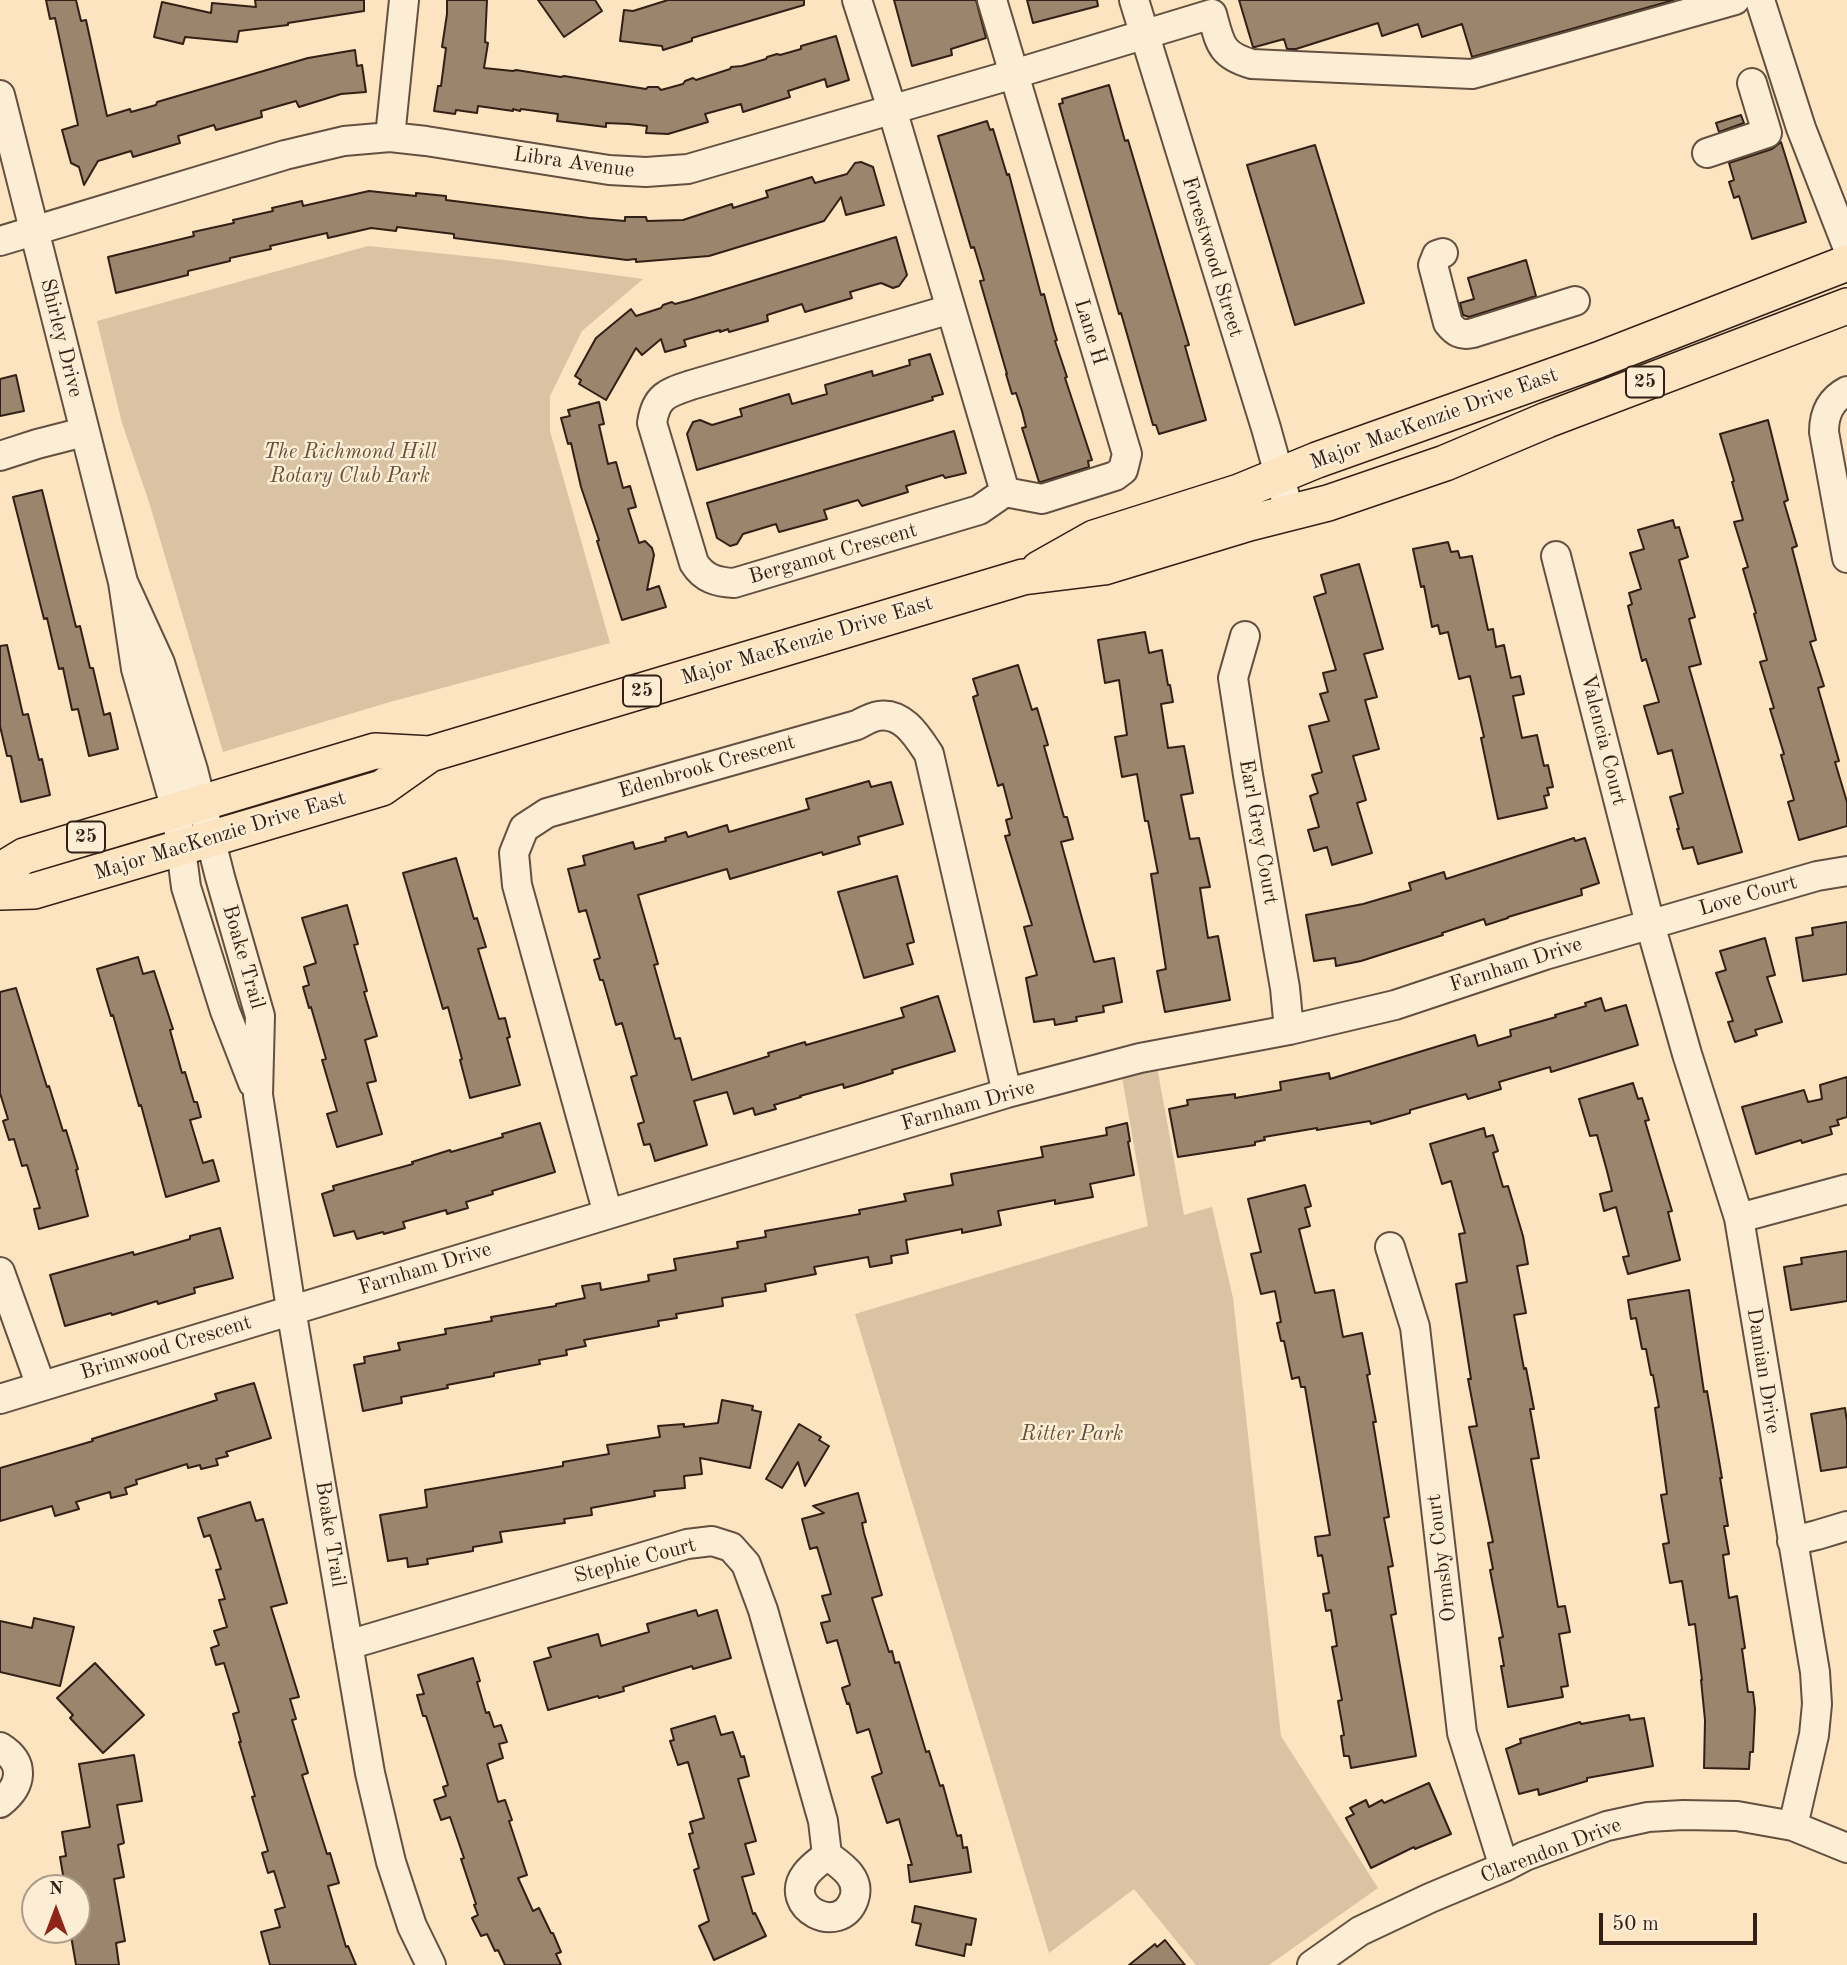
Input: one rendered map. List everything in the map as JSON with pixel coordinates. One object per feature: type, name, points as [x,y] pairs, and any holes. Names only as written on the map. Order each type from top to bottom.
[{"type":"main road","name":"Major MacKenzie Drive East","points":[[1023,577],[1094,538],[1239,492],[1317,460],[1598,360],[1847,263]]},
{"type":"main road","name":"Major MacKenzie Drive East","points":[[0,892],[34,891],[375,751],[430,754],[1023,577],[1104,568],[1249,523],[1328,503],[1445,463],[1547,420],[1847,306]]},
{"type":"main road","name":"Major MacKenzie Drive East","points":[[0,872],[24,856],[192,825]]},
{"type":"street","points":[[390,137],[404,0]]},
{"type":"street","points":[[857,0],[892,109],[1005,492]]},
{"type":"street","name":"Lane H","points":[[992,0],[1127,454],[1123,470],[1115,477],[1042,499],[1005,492]]},
{"type":"street","name":"Forestwood Street","points":[[1134,0],[1290,514]]},
{"type":"street","name":"Libra Avenue","points":[[0,241],[285,155],[344,141],[390,137],[609,170],[646,172],[688,169],[1014,75],[1212,14],[1219,41],[1226,52],[1238,60],[1252,64],[1472,74],[1735,0]]},
{"type":"street","points":[[1760,0],[1801,128],[1847,246]]},
{"type":"street","points":[[1705,144],[1767,133],[1752,83]]},
{"type":"street","name":"Shirley Drive","points":[[0,95],[123,582],[136,668],[192,825]]},
{"type":"street","points":[[1443,253],[1437,255],[1433,265],[1448,323],[1458,333],[1473,333],[1575,301]]},
{"type":"street","name":"Bergamot Crescent","points":[[951,309],[670,392],[659,400],[652,423],[694,563],[699,572],[707,578],[724,582],[734,583],[979,510],[1005,492]]},
{"type":"street","points":[[1847,391],[1837,396],[1830,406],[1824,420],[1824,432],[1847,558]]},
{"type":"street","points":[[0,456],[84,432]]},
{"type":"street","name":"Valencia Court","points":[[1556,556],[1650,924]]},
{"type":"street","name":"Earl Grey Court","points":[[1245,636],[1233,678],[1285,988],[1289,1030]]},
{"type":"street","name":"Edenbrook Crescent","points":[[608,1214],[517,885],[514,853],[524,828],[547,813],[857,724],[879,715],[901,719],[929,754],[1007,1093]]},
{"type":"street","name":"Boake Trail","points":[[192,825],[186,887],[225,1012],[258,1096],[291,1309],[370,1773],[391,1862],[412,1926],[431,1965]]},
{"type":"street","name":"Love Court","points":[[1650,924],[1817,876],[1847,871]]},
{"type":"street","name":"Farnham Drive","points":[[291,1309],[1007,1093],[1140,1058],[1289,1030],[1395,1005],[1650,924]]},
{"type":"street","name":"Damian Drive","points":[[1650,924],[1738,1218],[1815,1672],[1818,1704],[1814,1735],[1793,1826]]},
{"type":"street","points":[[1738,1218],[1847,1189]]},
{"type":"street","name":"Ormsby Court","points":[[1390,1247],[1415,1327],[1462,1733],[1504,1867]]},
{"type":"street","points":[[0,1272],[41,1386]]},
{"type":"street","name":"Brimwood Crescent","points":[[0,1399],[291,1309]]},
{"type":"street","points":[[1792,1541],[1847,1526]]},
{"type":"street","name":"Stephie Court","points":[[348,1645],[687,1544],[712,1541],[731,1548],[746,1564],[763,1610],[823,1821],[827,1855]]},
{"type":"street","points":[[0,1747],[14,1759],[18,1778],[10,1796],[0,1803]]},
{"type":"street","name":"Clarendon Drive","points":[[1312,1965],[1360,1931],[1525,1856],[1607,1826],[1648,1817],[1737,1816],[1793,1826],[1847,1848]]},
{"type":"green space","name":"The Richmond Hill Rotary Club Park","points":[[368,246],[505,260],[643,279],[582,331],[550,396],[550,431],[610,643],[390,702],[223,752],[149,502],[122,423],[97,321]]},
{"type":"green space","name":"Ritter Park","points":[[1157,1067],[1184,1215],[1212,1207],[1233,1298],[1281,1736],[1378,1888],[1269,1965],[1196,1965],[1134,1889],[1049,1953],[855,1314],[1148,1226],[1122,1077]]},
{"type":"building","points":[[46,0],[76,0],[81,21],[86,20],[107,116],[156,105],[157,102],[308,58],[355,50],[357,66],[362,65],[366,92],[341,94],[299,107],[296,101],[261,111],[262,117],[216,130],[214,125],[178,136],[180,143],[133,157],[131,151],[98,161],[84,185],[79,167],[71,163],[62,130],[78,125],[55,18],[50,19]]},
{"type":"building","points":[[255,0],[364,0],[364,11],[239,31],[237,42],[185,37],[183,44],[154,37],[162,2],[211,13],[212,3],[256,7]]},
{"type":"building","points":[[447,0],[487,0],[485,42],[488,43],[484,68],[564,76],[646,89],[658,87],[661,90],[683,84],[693,78],[696,80],[731,67],[801,49],[801,46],[836,36],[849,80],[827,87],[825,79],[788,91],[790,97],[743,112],[741,104],[705,114],[708,122],[668,134],[646,133],[647,126],[606,123],[606,127],[557,121],[558,114],[521,109],[513,111],[478,106],[477,113],[434,111],[438,86],[441,86],[446,48],[442,47]]},
{"type":"building","points":[[538,0],[595,0],[602,11],[564,37]]},
{"type":"building","points":[[668,0],[804,0],[804,5],[692,38],[692,41],[663,50],[662,46],[620,41],[624,10],[633,11]]},
{"type":"building","points":[[894,0],[976,0],[986,38],[951,49],[952,55],[912,66]]},
{"type":"building","points":[[1027,0],[1097,0],[1098,6],[1033,23]]},
{"type":"building","points":[[1239,0],[1674,0],[1472,57],[1462,24],[1422,37],[1418,24],[1382,36],[1378,23],[1296,49],[1287,49],[1284,39],[1253,47]]},
{"type":"building","points":[[1109,85],[1189,345],[1185,346],[1206,420],[1159,434],[1156,425],[1153,425],[1121,313],[1119,314],[1059,104],[1063,103],[1062,99]]},
{"type":"building","points":[[1741,115],[1744,123],[1719,132],[1716,123]]},
{"type":"building","points":[[987,121],[990,130],[993,129],[1007,175],[1009,174],[1041,295],[1044,294],[1057,340],[1055,341],[1067,377],[1065,378],[1092,460],[1088,461],[1089,467],[1041,482],[1022,428],[1026,427],[1022,411],[1016,393],[1012,394],[1006,374],[980,281],[984,280],[974,247],[971,248],[938,136]]},
{"type":"building","points":[[1781,142],[1806,222],[1752,239],[1739,196],[1734,198],[1729,182],[1734,180],[1729,163],[1772,149]]},
{"type":"building","points":[[1315,145],[1364,303],[1295,325],[1247,165]]},
{"type":"building","points":[[861,162],[873,167],[884,205],[846,215],[841,197],[824,221],[709,256],[636,262],[636,259],[454,238],[454,234],[397,227],[396,231],[371,228],[328,238],[327,233],[270,246],[271,249],[188,271],[188,275],[116,293],[108,257],[194,236],[193,232],[234,223],[233,220],[273,211],[272,208],[302,201],[303,206],[369,191],[446,196],[446,200],[589,218],[625,221],[625,217],[646,217],[647,221],[683,220],[732,204],[733,208],[768,197],[766,191],[812,177],[815,183],[847,174],[855,163]]},
{"type":"building","points":[[896,237],[907,275],[899,286],[893,288],[881,283],[850,292],[852,298],[805,312],[802,304],[767,315],[768,321],[729,332],[728,329],[720,330],[684,340],[686,346],[665,352],[661,339],[642,355],[636,348],[606,400],[579,384],[581,380],[575,376],[596,338],[631,309],[636,316],[672,302],[675,304],[690,300]]},
{"type":"building","points":[[1526,260],[1536,296],[1469,317],[1463,315],[1460,303],[1474,299],[1468,278]]},
{"type":"building","points":[[930,354],[943,394],[932,397],[933,400],[697,470],[687,434],[693,422],[700,420],[712,425],[742,416],[740,409],[789,394],[792,404],[827,394],[825,385],[872,371],[873,376],[910,365],[909,360]]},
{"type":"building","points":[[16,375],[24,411],[0,416],[0,379]]},
{"type":"building","points":[[599,402],[604,424],[599,425],[608,464],[616,462],[623,488],[630,486],[636,507],[628,509],[639,543],[645,541],[652,548],[654,555],[647,590],[659,586],[666,607],[622,620],[581,487],[571,443],[568,444],[561,418],[570,416],[568,410]]},
{"type":"building","points":[[1768,420],[1788,500],[1784,502],[1797,546],[1792,548],[1816,640],[1810,642],[1824,686],[1818,688],[1839,761],[1835,762],[1847,802],[1847,826],[1799,840],[1788,802],[1794,800],[1781,755],[1784,754],[1770,709],[1774,708],[1760,662],[1767,660],[1743,569],[1748,567],[1734,522],[1743,520],[1720,434]]},
{"type":"building","points":[[954,431],[966,473],[945,478],[943,475],[906,486],[908,492],[862,506],[858,500],[824,510],[827,519],[779,532],[776,524],[743,534],[737,544],[730,546],[717,538],[707,503]]},
{"type":"building","points":[[42,490],[76,627],[80,626],[104,715],[110,713],[118,749],[89,756],[78,709],[72,710],[63,668],[59,669],[47,618],[44,619],[13,497]]},
{"type":"building","points":[[1673,520],[1675,528],[1679,527],[1688,557],[1679,560],[1695,617],[1689,619],[1701,664],[1689,667],[1742,852],[1698,864],[1693,847],[1683,849],[1677,829],[1670,797],[1683,793],[1672,750],[1658,754],[1644,706],[1659,702],[1646,659],[1642,661],[1628,606],[1632,604],[1629,593],[1641,589],[1630,553],[1644,549],[1638,530]]},
{"type":"building","points":[[1448,542],[1451,552],[1458,551],[1460,558],[1472,556],[1488,630],[1493,629],[1496,647],[1504,645],[1511,678],[1520,676],[1524,694],[1513,696],[1522,738],[1537,735],[1544,766],[1548,765],[1553,787],[1547,788],[1549,795],[1544,796],[1547,808],[1498,819],[1470,676],[1459,679],[1448,632],[1440,634],[1438,625],[1432,627],[1413,549]]},
{"type":"building","points":[[1359,564],[1383,649],[1364,654],[1377,697],[1365,700],[1379,749],[1353,756],[1366,800],[1357,803],[1372,853],[1332,865],[1327,847],[1314,851],[1308,830],[1319,827],[1310,796],[1318,793],[1312,775],[1322,772],[1309,726],[1329,721],[1320,694],[1328,692],[1323,673],[1336,670],[1314,597],[1326,593],[1321,575]]},
{"type":"building","points":[[1145,632],[1149,653],[1162,650],[1173,702],[1161,704],[1168,748],[1184,746],[1193,793],[1181,795],[1190,839],[1199,838],[1210,887],[1200,888],[1208,938],[1218,936],[1230,1000],[1165,1012],[1157,971],[1166,969],[1151,874],[1158,873],[1137,774],[1122,777],[1115,737],[1127,735],[1119,680],[1105,683],[1098,640]]},
{"type":"building","points":[[7,645],[23,715],[28,714],[50,795],[21,802],[11,756],[7,756],[0,726],[0,646]]},
{"type":"building","points":[[1018,665],[1032,710],[1037,708],[1048,745],[1044,746],[1073,839],[1061,842],[1094,962],[1114,958],[1122,1002],[1103,1006],[1104,1012],[1076,1017],[1077,1021],[1055,1025],[1054,1019],[1034,1022],[1026,978],[1037,975],[1024,927],[1032,925],[1005,836],[1010,835],[1006,820],[1012,818],[1003,784],[998,786],[973,697],[978,695],[973,679]]},
{"type":"building","points":[[869,781],[871,787],[891,782],[903,824],[858,837],[860,844],[823,855],[822,852],[730,879],[727,869],[638,895],[658,964],[654,965],[675,1039],[680,1038],[692,1080],[805,1042],[806,1045],[904,1017],[901,1008],[938,996],[955,1051],[892,1070],[893,1073],[858,1084],[844,1088],[843,1084],[800,1096],[774,1105],[776,1109],[755,1115],[753,1108],[734,1114],[727,1092],[694,1101],[707,1145],[655,1161],[650,1144],[644,1145],[638,1124],[644,1122],[631,1077],[637,1075],[622,1023],[616,1025],[603,980],[600,980],[594,960],[600,958],[586,910],[579,912],[568,869],[585,865],[583,856],[633,842],[635,849],[666,841],[665,838],[686,832],[688,837],[727,825],[729,832],[809,809],[806,799]]},
{"type":"building","points":[[1574,838],[1575,841],[1585,838],[1599,883],[1581,889],[1582,895],[1486,925],[1484,919],[1361,961],[1336,966],[1335,958],[1314,961],[1306,915],[1363,904],[1411,890],[1409,883],[1444,872],[1446,879]]},
{"type":"building","points":[[456,858],[474,919],[477,918],[486,947],[478,949],[499,1019],[505,1018],[510,1037],[507,1038],[520,1085],[470,1098],[448,1007],[443,1009],[403,873]]},
{"type":"building","points":[[897,876],[914,942],[907,944],[913,964],[864,978],[838,892]]},
{"type":"building","points":[[347,905],[358,944],[354,945],[367,991],[364,992],[377,1036],[365,1040],[376,1081],[367,1083],[382,1134],[337,1147],[327,1114],[337,1111],[322,1060],[326,1059],[303,987],[309,985],[304,967],[316,963],[302,918]]},
{"type":"building","points":[[1847,922],[1847,974],[1803,981],[1796,938],[1813,935],[1812,928]]},
{"type":"building","points":[[1765,938],[1775,975],[1767,977],[1782,1022],[1755,1030],[1757,1035],[1735,1042],[1728,1022],[1733,1021],[1716,973],[1726,970],[1720,951]]},
{"type":"building","points":[[138,957],[143,974],[154,971],[173,1029],[170,1030],[182,1073],[185,1072],[201,1117],[190,1120],[203,1163],[213,1160],[219,1181],[166,1197],[141,1105],[139,1106],[97,969]]},
{"type":"building","points":[[16,988],[47,1087],[49,1086],[63,1131],[66,1130],[88,1216],[39,1229],[34,1209],[40,1208],[27,1165],[22,1166],[14,1139],[9,1140],[3,1121],[8,1119],[0,1093],[0,992]]},
{"type":"building","points":[[1601,998],[1605,1011],[1626,1005],[1638,1045],[1551,1072],[1550,1067],[1499,1082],[1501,1089],[1468,1099],[1466,1094],[1371,1124],[1370,1121],[1264,1137],[1265,1140],[1255,1142],[1255,1145],[1178,1157],[1169,1109],[1188,1105],[1187,1100],[1235,1094],[1235,1098],[1281,1090],[1280,1082],[1329,1073],[1330,1079],[1475,1035],[1478,1046],[1511,1036],[1510,1030],[1556,1017],[1555,1015],[1586,1006],[1585,1003]]},
{"type":"building","points":[[1847,1077],[1847,1117],[1837,1120],[1839,1125],[1830,1127],[1832,1134],[1756,1154],[1742,1107],[1804,1090],[1808,1102],[1822,1099],[1820,1085]]},
{"type":"building","points":[[1633,1083],[1638,1099],[1642,1098],[1649,1120],[1645,1121],[1672,1211],[1668,1212],[1680,1260],[1628,1274],[1623,1257],[1629,1256],[1616,1207],[1604,1211],[1600,1194],[1612,1191],[1597,1135],[1590,1136],[1579,1099]]},
{"type":"building","points":[[540,1123],[555,1172],[492,1191],[493,1194],[466,1202],[468,1208],[447,1214],[446,1210],[403,1222],[405,1228],[357,1239],[354,1231],[334,1236],[322,1194],[334,1190],[333,1186],[413,1164],[412,1162],[450,1150],[451,1152],[503,1137],[502,1134]]},
{"type":"building","points":[[1127,1123],[1134,1175],[1090,1184],[1093,1197],[1055,1204],[1055,1200],[998,1211],[1001,1225],[962,1233],[962,1229],[906,1240],[908,1253],[891,1256],[892,1263],[870,1267],[868,1257],[814,1267],[816,1274],[765,1284],[766,1291],[722,1298],[723,1306],[676,1314],[677,1318],[658,1321],[659,1326],[584,1340],[586,1346],[566,1350],[567,1355],[539,1360],[540,1364],[401,1397],[402,1403],[363,1411],[354,1365],[365,1363],[364,1357],[400,1350],[398,1343],[446,1334],[445,1329],[492,1321],[491,1317],[585,1298],[582,1286],[600,1283],[601,1290],[649,1281],[648,1275],[676,1270],[674,1259],[738,1248],[737,1242],[766,1237],[765,1231],[860,1214],[859,1210],[906,1201],[904,1194],[953,1185],[951,1174],[1043,1157],[1041,1147],[1107,1135],[1106,1128]]},
{"type":"building","points":[[1484,1128],[1486,1137],[1493,1135],[1498,1151],[1493,1153],[1503,1187],[1508,1186],[1523,1236],[1528,1264],[1517,1266],[1526,1313],[1514,1315],[1534,1409],[1530,1409],[1539,1458],[1531,1459],[1558,1607],[1565,1606],[1570,1632],[1559,1634],[1568,1686],[1561,1687],[1563,1697],[1508,1707],[1499,1638],[1503,1637],[1490,1570],[1493,1569],[1488,1543],[1493,1542],[1469,1427],[1477,1426],[1456,1284],[1467,1282],[1459,1234],[1465,1233],[1451,1181],[1442,1184],[1430,1144]]},
{"type":"building","points":[[1305,1185],[1311,1206],[1305,1208],[1310,1226],[1299,1229],[1315,1293],[1334,1290],[1343,1337],[1362,1333],[1370,1374],[1367,1375],[1376,1422],[1373,1422],[1389,1517],[1384,1518],[1393,1566],[1388,1567],[1396,1614],[1391,1615],[1416,1756],[1351,1768],[1349,1756],[1344,1756],[1341,1736],[1344,1735],[1338,1701],[1342,1700],[1332,1647],[1337,1646],[1331,1610],[1326,1611],[1323,1594],[1329,1593],[1322,1555],[1318,1556],[1315,1537],[1330,1535],[1305,1387],[1301,1387],[1299,1377],[1292,1379],[1284,1341],[1281,1341],[1277,1323],[1281,1322],[1275,1291],[1261,1294],[1251,1254],[1261,1252],[1248,1199]]},
{"type":"building","points":[[220,1228],[233,1278],[194,1288],[195,1293],[158,1304],[157,1301],[65,1326],[50,1275],[133,1252],[134,1255]]},
{"type":"building","points":[[1847,1251],[1847,1301],[1791,1310],[1784,1267],[1802,1264],[1801,1258]]},
{"type":"building","points":[[1689,1290],[1704,1392],[1707,1391],[1722,1478],[1728,1526],[1724,1526],[1729,1554],[1723,1555],[1729,1598],[1737,1596],[1748,1692],[1753,1692],[1753,1752],[1750,1752],[1749,1769],[1704,1768],[1705,1720],[1695,1624],[1689,1625],[1682,1581],[1670,1583],[1663,1544],[1669,1543],[1661,1495],[1667,1494],[1655,1408],[1659,1407],[1646,1349],[1642,1349],[1636,1318],[1631,1319],[1628,1300]]},
{"type":"building","points":[[254,1383],[271,1438],[226,1452],[228,1456],[216,1459],[218,1465],[201,1469],[200,1465],[188,1468],[187,1464],[136,1480],[137,1484],[125,1488],[127,1494],[111,1498],[110,1492],[76,1502],[79,1509],[55,1516],[52,1506],[0,1521],[0,1468],[217,1400],[215,1394]]},
{"type":"building","points":[[722,1400],[753,1406],[752,1410],[761,1412],[750,1468],[700,1458],[702,1474],[684,1476],[685,1488],[654,1491],[655,1496],[591,1508],[592,1515],[564,1519],[565,1523],[500,1532],[502,1542],[473,1547],[473,1551],[427,1559],[428,1564],[408,1567],[407,1558],[388,1561],[380,1515],[427,1507],[425,1490],[563,1466],[563,1462],[609,1454],[607,1445],[660,1437],[658,1426],[684,1424],[684,1427],[718,1423]]},
{"type":"building","points":[[1845,1408],[1847,1467],[1821,1471],[1811,1414]]},
{"type":"building","points":[[799,1424],[821,1437],[819,1440],[829,1446],[805,1486],[798,1462],[782,1488],[766,1479]]},
{"type":"building","points":[[858,1493],[866,1522],[862,1523],[864,1533],[882,1595],[872,1598],[889,1652],[892,1651],[895,1663],[899,1662],[926,1752],[929,1751],[940,1786],[943,1785],[957,1836],[961,1835],[963,1848],[967,1847],[971,1872],[910,1882],[908,1865],[912,1865],[899,1819],[887,1823],[872,1777],[882,1773],[869,1729],[857,1733],[842,1688],[850,1685],[837,1640],[827,1643],[821,1623],[830,1621],[822,1596],[831,1594],[817,1547],[810,1549],[802,1519],[824,1513],[813,1506]]},
{"type":"building","points":[[250,1502],[256,1521],[263,1519],[287,1603],[271,1607],[299,1697],[290,1699],[296,1719],[292,1720],[308,1773],[302,1775],[339,1883],[328,1886],[346,1947],[348,1946],[356,1965],[270,1965],[261,1932],[280,1927],[275,1910],[285,1907],[274,1871],[268,1873],[262,1853],[268,1851],[252,1797],[255,1796],[233,1714],[239,1712],[224,1663],[216,1665],[211,1648],[219,1645],[214,1631],[227,1627],[219,1600],[225,1599],[216,1570],[221,1569],[210,1535],[204,1537],[198,1518]]},
{"type":"building","points":[[696,1610],[698,1616],[717,1610],[731,1658],[693,1669],[692,1666],[623,1687],[624,1691],[548,1710],[534,1662],[551,1657],[548,1648],[598,1634],[601,1646],[649,1632],[647,1624]]},
{"type":"building","points":[[34,1618],[74,1627],[60,1686],[0,1672],[0,1621],[32,1628]]},
{"type":"building","points":[[473,1658],[486,1713],[489,1712],[494,1727],[501,1725],[507,1742],[499,1744],[503,1758],[487,1764],[498,1802],[505,1800],[527,1875],[518,1878],[533,1911],[539,1908],[553,1933],[561,1952],[556,1954],[561,1965],[505,1965],[487,1934],[481,1936],[472,1918],[478,1915],[474,1905],[476,1904],[450,1817],[441,1820],[434,1800],[446,1796],[443,1787],[448,1785],[417,1695],[424,1694],[418,1675]]},
{"type":"building","points":[[95,1663],[144,1715],[103,1753],[70,1718],[73,1715],[57,1698]]},
{"type":"building","points":[[1629,1715],[1630,1720],[1644,1718],[1653,1766],[1587,1778],[1587,1781],[1539,1795],[1538,1789],[1519,1794],[1506,1749],[1521,1743],[1520,1739],[1580,1722],[1581,1724]]},
{"type":"building","points":[[715,1716],[721,1735],[733,1732],[741,1757],[744,1756],[749,1776],[738,1779],[756,1841],[745,1844],[754,1874],[742,1877],[753,1914],[755,1913],[766,1936],[714,1960],[699,1926],[709,1921],[694,1870],[699,1868],[689,1834],[693,1833],[690,1822],[704,1818],[688,1762],[678,1765],[670,1741],[674,1740],[671,1729]]},
{"type":"building","points":[[134,1755],[142,1801],[117,1805],[124,1843],[118,1845],[124,1877],[114,1879],[125,1941],[116,1943],[119,1965],[76,1965],[72,1944],[91,1944],[91,1874],[63,1874],[60,1857],[66,1856],[62,1832],[90,1827],[79,1764]]},
{"type":"building","points":[[1429,1783],[1451,1834],[1415,1849],[1414,1847],[1371,1868],[1346,1818],[1354,1814],[1350,1808],[1366,1800],[1369,1807],[1382,1800],[1384,1803]]},
{"type":"building","points":[[915,1906],[976,1919],[971,1945],[966,1944],[964,1956],[916,1945],[921,1924],[912,1922]]},
{"type":"building","points":[[1165,1940],[1185,1965],[1129,1965],[1155,1944],[1157,1947]]}]
